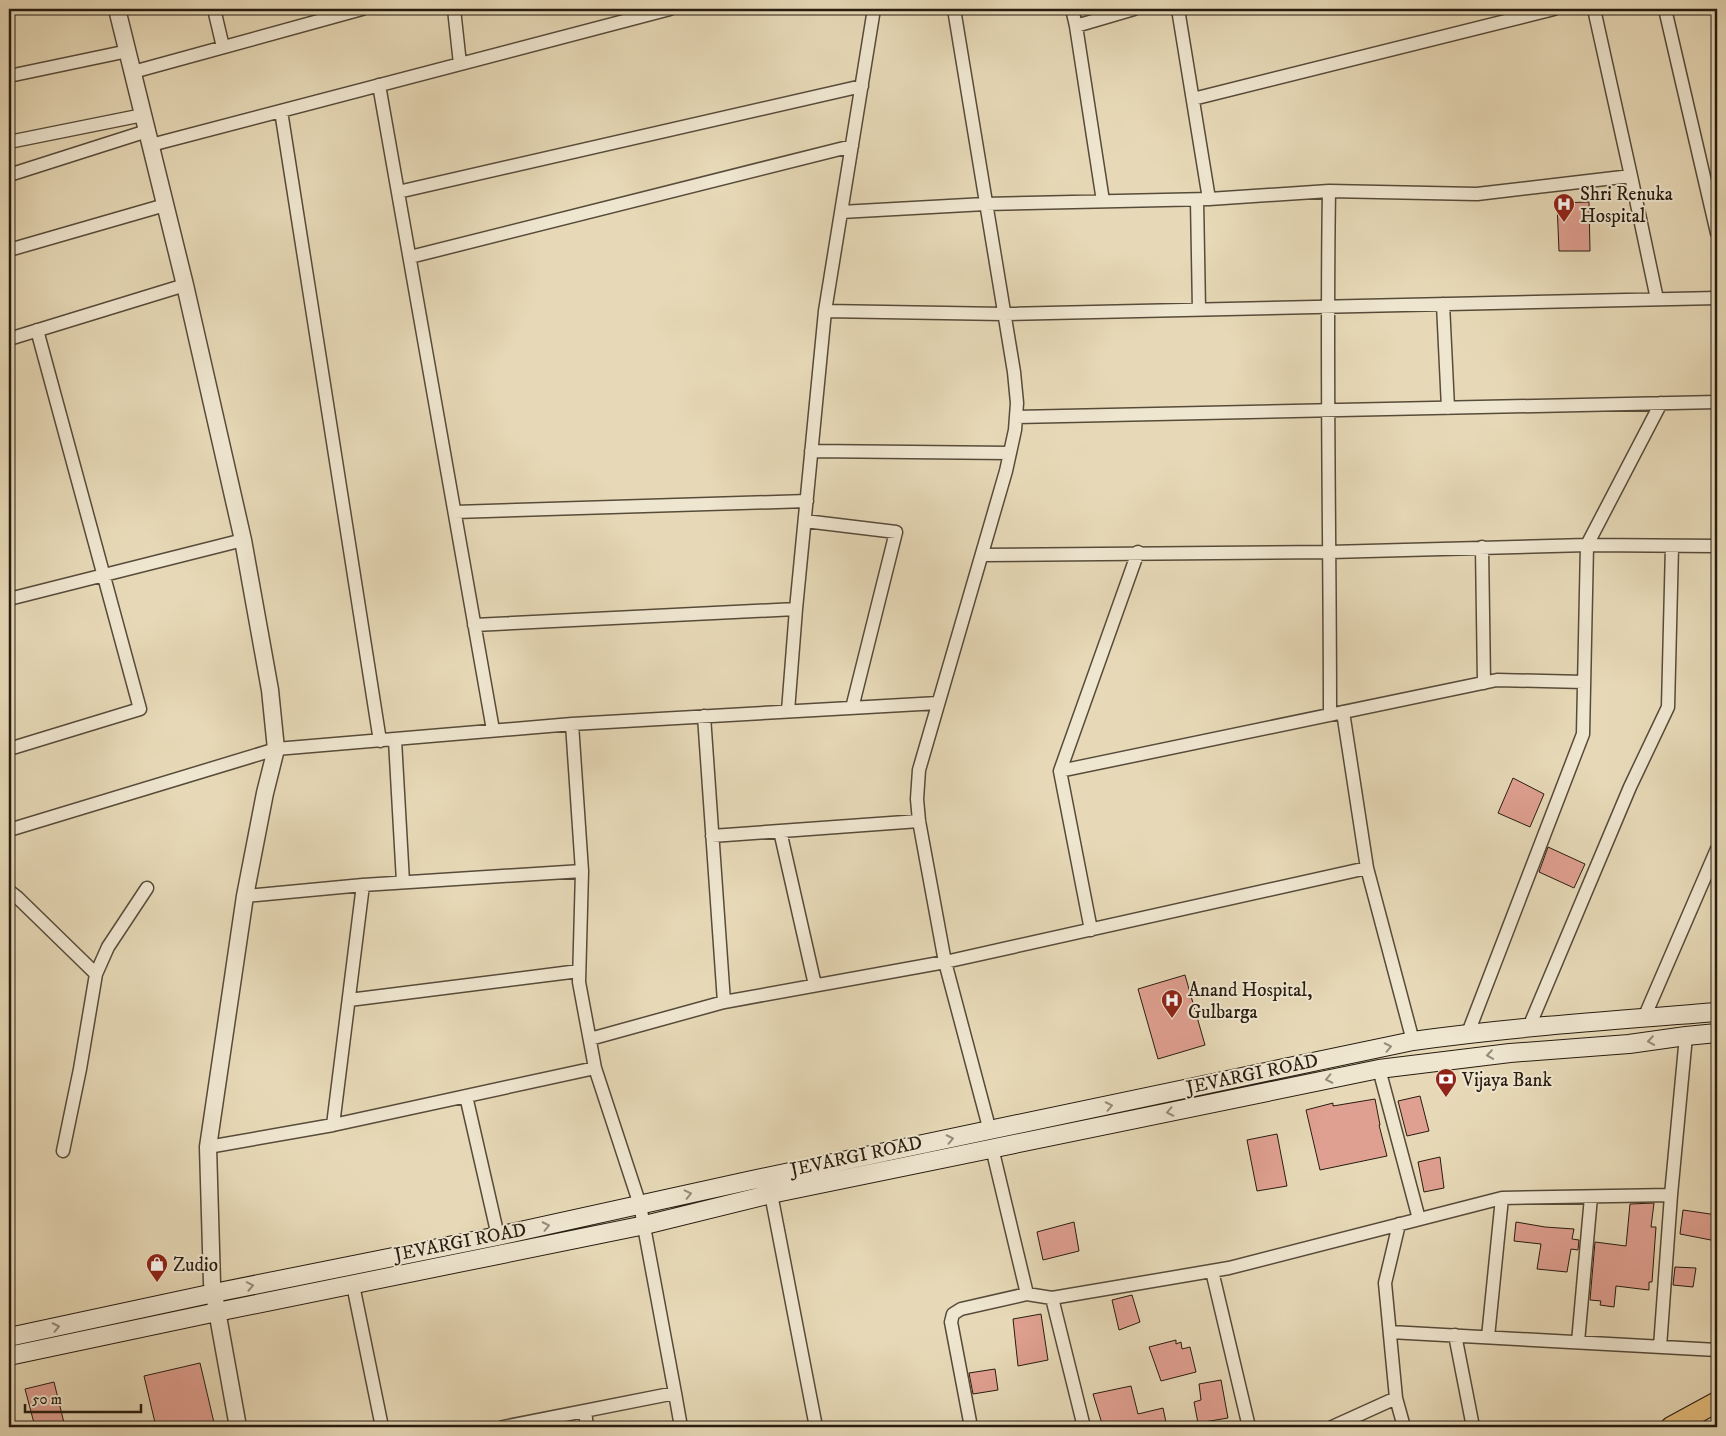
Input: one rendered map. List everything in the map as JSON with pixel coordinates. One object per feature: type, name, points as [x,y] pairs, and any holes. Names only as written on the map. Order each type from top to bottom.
[{"type":"main road","points":[[9,1337],[214,1293],[498,1236],[752,1180],[1413,1041],[1530,1027],[1717,1012]]},
{"type":"main road","name":"JEVARGI ROAD","points":[[9,1356],[645,1225],[771,1194],[1379,1069],[1510,1052],[1629,1044],[1717,1033]]},
{"type":"main road","points":[[1671,1427],[1717,1402]]},
{"type":"street","points":[[117,9],[185,286],[243,540],[270,690],[276,750],[265,793],[246,896],[208,1147],[214,1293],[238,1427]]},
{"type":"street","points":[[214,9],[223,47]]},
{"type":"street","points":[[133,72],[362,9]]},
{"type":"street","points":[[454,9],[460,64]]},
{"type":"street","points":[[9,174],[149,138],[282,111],[670,9]]},
{"type":"street","points":[[788,712],[825,310],[874,9]]},
{"type":"street","points":[[954,9],[1014,372],[1017,403],[1015,430],[1010,453],[919,770],[917,799],[919,821],[946,962],[990,1131]]},
{"type":"street","points":[[1072,9],[1103,202]]},
{"type":"street","points":[[1076,26],[1134,9]]},
{"type":"street","points":[[1178,9],[1192,99],[1203,200],[1199,310]]},
{"type":"street","points":[[1192,99],[1554,9]]},
{"type":"street","points":[[1594,9],[1657,299]]},
{"type":"street","points":[[1665,9],[1717,233]]},
{"type":"street","points":[[9,76],[128,51]]},
{"type":"street","points":[[379,85],[493,730]]},
{"type":"street","points":[[398,192],[862,86]]},
{"type":"street","points":[[282,111],[380,741]]},
{"type":"street","points":[[9,142],[143,114]]},
{"type":"street","points":[[410,257],[852,146]]},
{"type":"street","points":[[841,212],[985,204],[1203,200],[1329,190],[1477,194],[1630,176]]},
{"type":"street","points":[[1329,190],[1327,410],[1336,713],[1367,868],[1413,1041]]},
{"type":"street","points":[[9,250],[165,205]]},
{"type":"street","points":[[9,339],[185,286]]},
{"type":"street","points":[[825,310],[1004,314],[1717,298]]},
{"type":"street","points":[[1443,304],[1448,408]]},
{"type":"street","points":[[9,749],[140,709],[37,330]]},
{"type":"street","points":[[1016,417],[1717,402]]},
{"type":"street","points":[[1468,1033],[1583,734],[1587,545],[1661,403]]},
{"type":"street","points":[[811,451],[1010,453]]},
{"type":"street","points":[[454,512],[806,501]]},
{"type":"street","points":[[805,521],[896,532],[852,708]]},
{"type":"street","points":[[9,598],[104,576],[243,540]]},
{"type":"street","points":[[982,555],[1138,552],[1330,552],[1587,545],[1717,546]]},
{"type":"street","points":[[1530,1027],[1630,786],[1668,707],[1672,546]]},
{"type":"street","points":[[1482,547],[1484,683]]},
{"type":"street","points":[[1091,930],[1060,771],[1138,552]]},
{"type":"street","points":[[474,625],[796,609]]},
{"type":"street","points":[[1060,771],[1497,680],[1584,682]]},
{"type":"street","points":[[9,830],[276,750],[572,724],[938,703]]},
{"type":"street","points":[[704,716],[724,1002]]},
{"type":"street","points":[[572,724],[582,870],[579,982],[595,1068],[645,1225],[681,1427]]},
{"type":"street","points":[[395,740],[403,882]]},
{"type":"street","points":[[712,836],[919,821]]},
{"type":"street","points":[[780,831],[815,986]]},
{"type":"street","points":[[1644,1018],[1717,848]]},
{"type":"street","points":[[590,1039],[724,1002],[946,962],[1367,868]]},
{"type":"street","points":[[246,896],[363,885],[582,870]]},
{"type":"street","points":[[333,1125],[363,885]]},
{"type":"street","points":[[63,1151],[80,1069],[96,974],[108,947],[147,888]]},
{"type":"street","points":[[9,891],[96,974]]},
{"type":"street","points":[[348,1000],[579,970]]},
{"type":"street","points":[[1660,1347],[1671,1196],[1686,1036]]},
{"type":"street","points":[[208,1147],[333,1125],[595,1068]]},
{"type":"street","points":[[1379,1069],[1420,1219]]},
{"type":"street","points":[[466,1096],[498,1236]]},
{"type":"street","points":[[992,1148],[1027,1294]]},
{"type":"street","points":[[771,1194],[816,1427]]},
{"type":"street","points":[[970,1427],[951,1322],[953,1314],[961,1309],[1027,1294],[1052,1298],[1229,1268],[1502,1198],[1671,1196]]},
{"type":"street","points":[[1578,1342],[1590,1197]]},
{"type":"street","points":[[1488,1337],[1502,1198]]},
{"type":"street","points":[[1399,1224],[1385,1283],[1396,1398],[1404,1427]]},
{"type":"street","points":[[1212,1271],[1249,1427]]},
{"type":"street","points":[[353,1284],[382,1427]]},
{"type":"street","points":[[1052,1298],[1084,1427]]},
{"type":"street","points":[[1390,1332],[1717,1350]]},
{"type":"street","points":[[1455,1335],[1473,1427]]},
{"type":"street","points":[[503,1427],[675,1393]]},
{"type":"street","points":[[1332,1427],[1396,1398]]},
{"type":"street","points":[[585,1411],[587,1427]]},
{"type":"building","points":[[1589,202],[1590,251],[1559,251],[1557,203]]},
{"type":"building","points":[[1513,778],[1544,794],[1530,827],[1498,813]]},
{"type":"building","points":[[1548,847],[1585,864],[1574,888],[1539,872]]},
{"type":"building","points":[[1185,975],[1205,1045],[1158,1059],[1138,989]]},
{"type":"building","points":[[1420,1096],[1429,1131],[1407,1136],[1398,1101]]},
{"type":"building","points":[[1375,1099],[1387,1156],[1320,1170],[1306,1110],[1333,1103],[1333,1106]]},
{"type":"building","points":[[1277,1134],[1287,1186],[1257,1191],[1247,1140]]},
{"type":"building","points":[[1440,1157],[1444,1188],[1424,1192],[1418,1162]]},
{"type":"building","points":[[1654,1203],[1651,1227],[1656,1227],[1652,1282],[1649,1282],[1649,1290],[1616,1286],[1614,1307],[1600,1305],[1601,1301],[1590,1300],[1595,1242],[1626,1246],[1630,1204]]},
{"type":"building","points":[[1683,1210],[1717,1215],[1716,1241],[1680,1234]]},
{"type":"building","points":[[1074,1222],[1079,1251],[1043,1260],[1037,1232]]},
{"type":"building","points":[[1516,1222],[1574,1229],[1572,1239],[1579,1240],[1578,1250],[1571,1249],[1567,1272],[1537,1269],[1541,1244],[1514,1241]]},
{"type":"building","points":[[1675,1267],[1696,1268],[1693,1287],[1673,1285]]},
{"type":"building","points":[[1132,1295],[1140,1322],[1119,1330],[1112,1300]]},
{"type":"building","points":[[1041,1314],[1048,1360],[1018,1366],[1013,1319]]},
{"type":"building","points":[[1176,1340],[1176,1344],[1181,1342],[1182,1349],[1190,1347],[1196,1372],[1161,1381],[1149,1347]]},
{"type":"building","points":[[200,1363],[215,1427],[156,1427],[144,1376]]},
{"type":"building","points":[[995,1369],[998,1390],[973,1394],[969,1373]]},
{"type":"building","points":[[1221,1380],[1228,1418],[1198,1423],[1194,1402],[1201,1400],[1199,1384]]},
{"type":"building","points":[[54,1382],[65,1427],[35,1427],[25,1389]]},
{"type":"building","points":[[1131,1386],[1138,1414],[1163,1408],[1167,1427],[1103,1427],[1093,1394]]},
{"type":"place","name":"Shri Renuka Hospital","points":[[1564,223]]},
{"type":"place","name":"Anand Hospital, Gulbarga","points":[[1172,1019]]},
{"type":"place","name":"Vijaya Bank","points":[[1446,1098]]},
{"type":"place","name":"Zudio","points":[[157,1283]]}]
